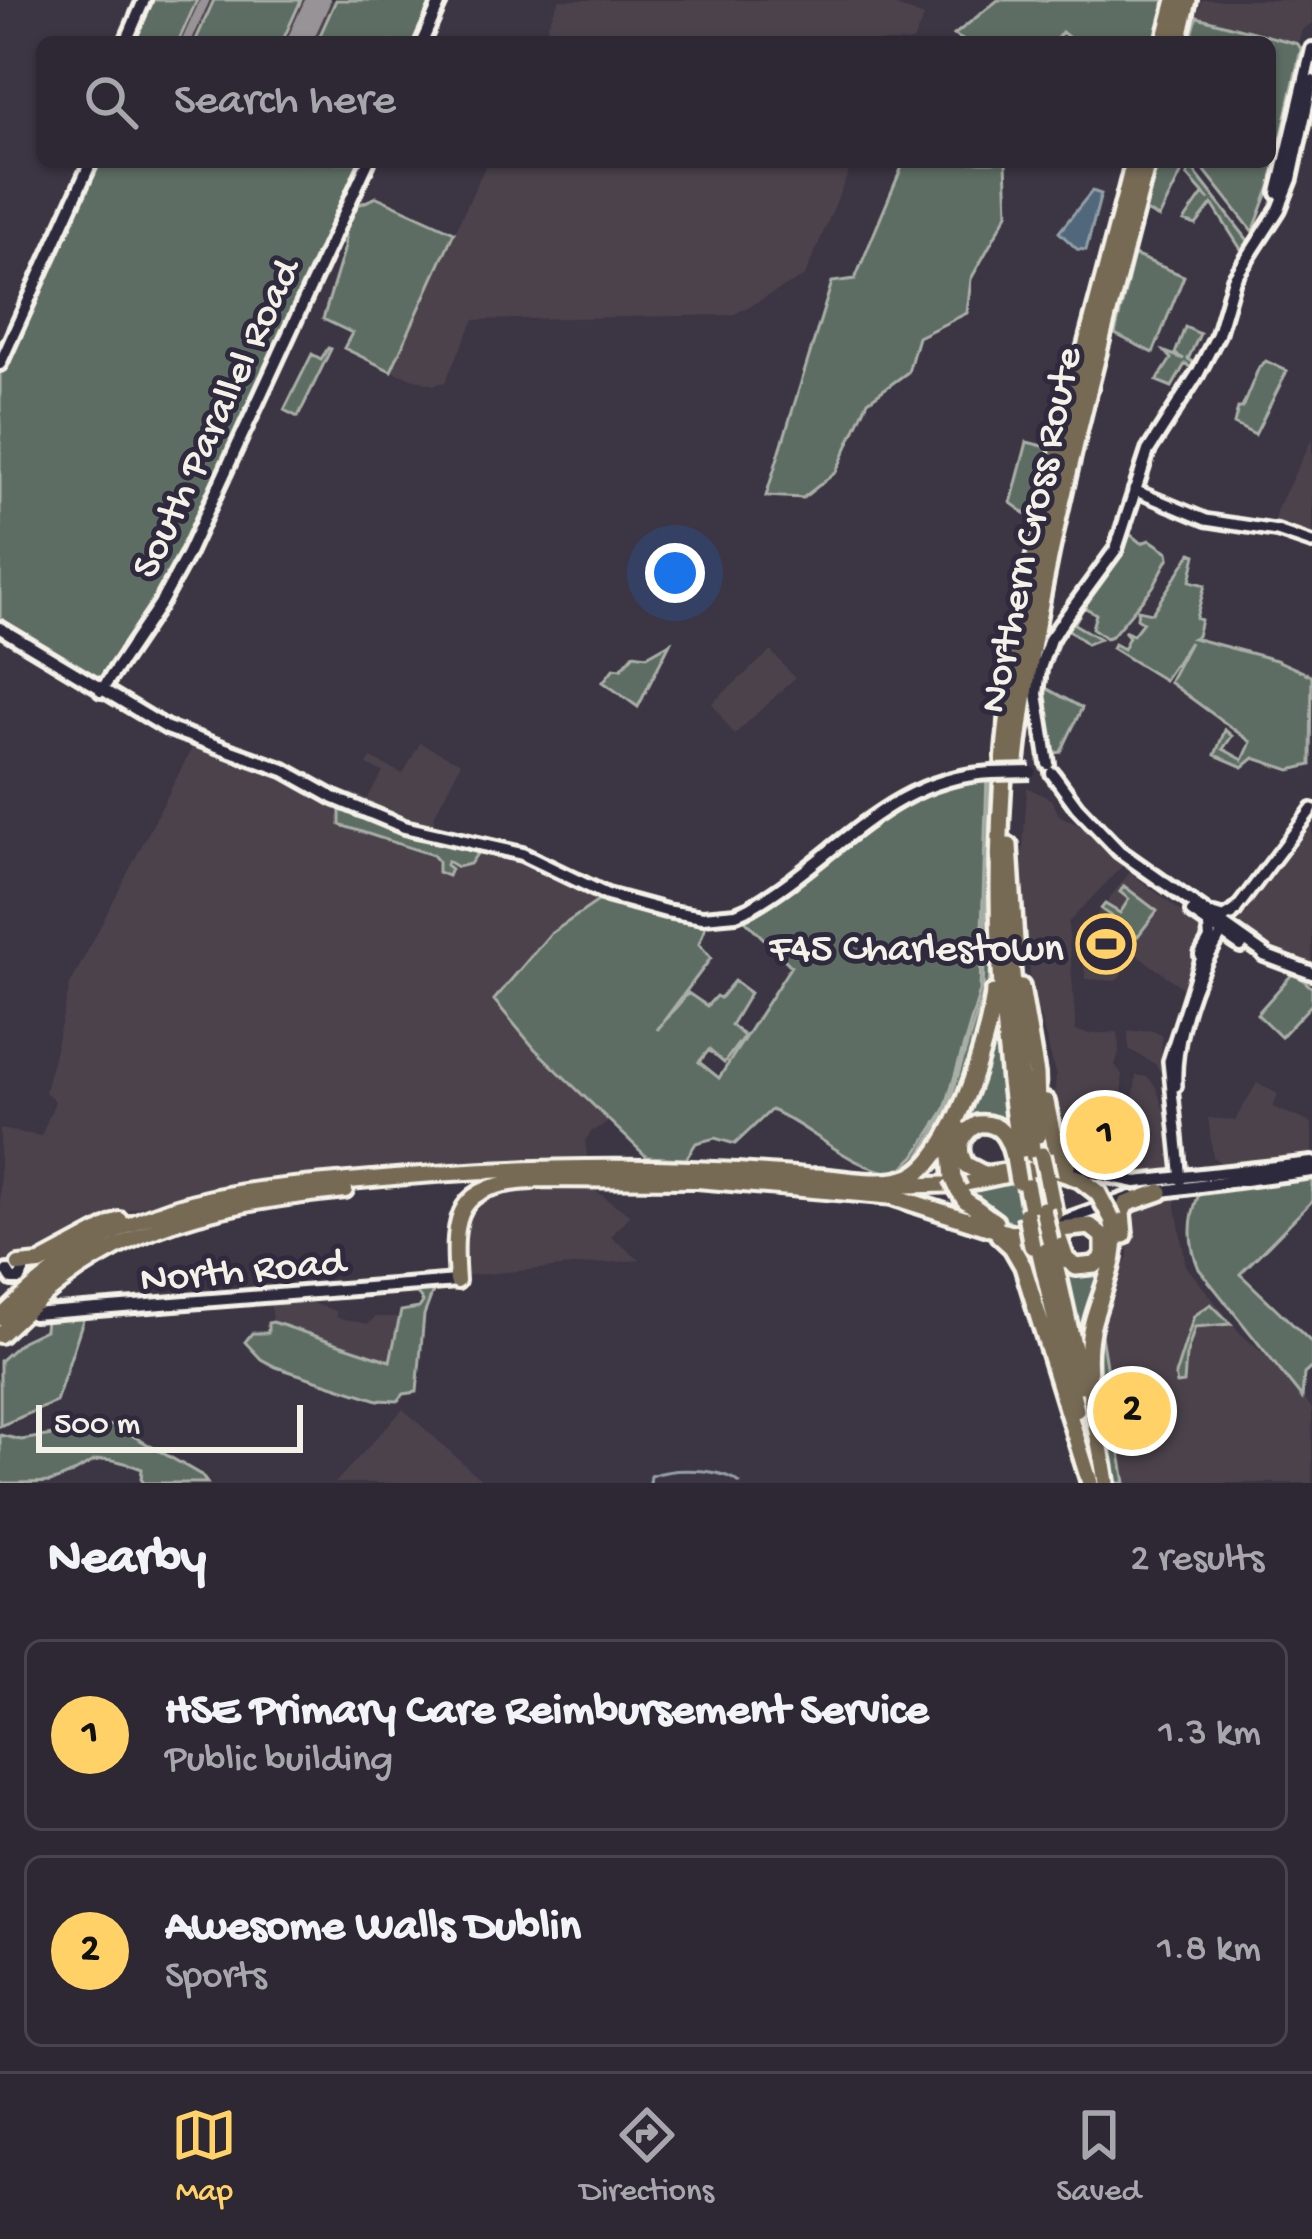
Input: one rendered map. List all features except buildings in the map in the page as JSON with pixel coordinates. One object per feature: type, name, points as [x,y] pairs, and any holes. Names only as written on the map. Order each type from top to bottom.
[{"type":"highway","points":[[1167,36],[1176,0]]},
{"type":"highway","points":[[1179,36],[1188,0]]},
{"type":"highway","name":"Northern Cross Route","points":[[1028,1168],[1007,1060],[1000,960],[1008,722],[1033,568],[1133,168]]},
{"type":"highway","name":"Northern Cross Route","points":[[1028,1168],[1012,988],[1009,846],[1020,725],[1045,572],[1146,168]]},
{"type":"highway","points":[[1009,846],[1016,956],[1036,1074],[1028,1168],[1091,1483]]},
{"type":"highway","points":[[815,1178],[899,1180],[920,1172],[943,1139],[972,1083],[991,1021],[995,879],[1000,865]]},
{"type":"highway","points":[[1000,960],[985,1059],[952,1145],[956,1183],[984,1216],[1040,1228]]},
{"type":"highway","points":[[1027,1022],[1044,1078],[1052,1138],[1067,1166]]},
{"type":"highway","points":[[8,1277],[100,1229],[169,1204],[250,1188],[571,1168],[686,1169],[933,1187],[1028,1168],[1069,1174],[1098,1193],[1112,1219],[1114,1252],[1091,1327],[1089,1372],[1105,1483]]},
{"type":"highway","points":[[1028,1168],[1105,1483]]},
{"type":"highway","points":[[0,1335],[90,1260],[157,1226],[200,1213],[334,1192],[555,1178],[743,1182],[895,1197],[1010,1234],[1040,1228]]},
{"type":"highway","points":[[457,1281],[454,1232],[471,1197],[499,1183],[555,1178]]},
{"type":"highway","points":[[0,1318],[63,1263],[148,1217],[217,1196],[348,1181]]},
{"type":"highway","points":[[1091,1327],[1123,1251],[1123,1208],[1158,1186]]},
{"type":"highway","points":[[972,1222],[1006,1240],[1017,1253],[1091,1483]]},
{"type":"highway","points":[[1040,1228],[1050,1355]]},
{"type":"main road","points":[[128,36],[144,0]]},
{"type":"main road","points":[[425,36],[441,0]]},
{"type":"main road","points":[[1286,180],[1312,50]]},
{"type":"main road","points":[[1251,951],[1096,829],[1052,767],[1040,728],[1037,694],[1046,651],[1066,613],[1116,548],[1148,451],[1212,346],[1234,279],[1265,231],[1286,180],[1312,81]]},
{"type":"main road","points":[[0,364],[89,168]]},
{"type":"main road","name":"South Parallel Road","points":[[101,691],[187,556],[365,168]]},
{"type":"main road","points":[[0,628],[167,728],[266,763],[420,832],[538,859],[607,895],[703,917],[736,914],[765,900],[918,789],[950,777],[1052,767]]},
{"type":"main road","points":[[1202,915],[1222,919],[1234,911]]},
{"type":"main road","points":[[1201,955],[1211,932],[1202,915]]},
{"type":"main road","points":[[1222,930],[1312,973]]},
{"type":"main road","points":[[1214,947],[1228,941],[1267,955]]},
{"type":"main road","points":[[1028,1168],[1067,1166],[1158,1186]]},
{"type":"main road","points":[[895,1197],[923,1201],[998,1228],[1040,1228],[1158,1186],[1312,1167]]},
{"type":"main road","name":"North Road","points":[[33,1314],[457,1281]]},
{"type":"street","points":[[1134,490],[1207,520],[1277,531],[1312,543]]},
{"type":"street","points":[[1183,1182],[1176,1058],[1201,973],[1234,911],[1312,809]]},
{"type":"street","points":[[1183,1182],[1169,1061],[1201,955],[1222,930]]},
{"type":"street","points":[[1158,1186],[1176,1172],[1179,1155]]},
{"type":"shaded area","points":[[148,0],[436,0],[420,36],[133,36]]},
{"type":"shaded area","points":[[559,0],[882,0],[924,17],[916,36],[543,36]]},
{"type":"shaded area","points":[[1202,0],[1312,0],[1312,23],[1302,30],[1298,44],[1197,17]]},
{"type":"shaded area","points":[[484,168],[850,168],[805,276],[733,315],[474,320],[445,382],[433,385],[391,371]]},
{"type":"shaded area","points":[[1312,439],[1312,538],[1275,526],[1276,511]]},
{"type":"shaded area","points":[[771,651],[795,678],[734,735],[712,703]]},
{"type":"shaded area","points":[[420,743],[461,763],[434,816],[434,833],[349,799],[352,792],[367,799],[383,772],[367,765],[371,758],[403,774]]},
{"type":"shaded area","points":[[194,744],[452,847],[532,861],[604,901],[609,1122],[585,1141],[588,1162],[366,1172],[192,1192],[105,1217],[39,1254],[15,1258],[0,1271],[0,1129],[41,1136],[55,1101],[45,1092],[70,985]]},
{"type":"shaded area","points":[[1027,787],[1052,800],[1059,815],[1088,830],[1127,861],[1068,923],[1076,1031],[1118,1032],[1115,1065],[1122,1074],[1123,1117],[1132,1117],[1136,1075],[1148,1077],[1156,1087],[1171,1130],[1170,1171],[1124,1175],[1067,1158],[1057,1132],[1056,1075],[1031,984],[1025,921],[1022,866]]},
{"type":"shaded area","points":[[1312,816],[1312,967],[1242,932],[1237,916]]},
{"type":"shaded area","points":[[1130,872],[1204,929],[1183,988],[1137,955],[1116,981],[1085,979],[1083,932]]},
{"type":"shaded area","points":[[1150,1030],[1162,1035],[1161,1073],[1129,1049],[1128,1032]]},
{"type":"shaded area","points":[[1257,1083],[1278,1094],[1273,1107],[1312,1123],[1312,1159],[1227,1168],[1213,1157],[1208,1118],[1235,1120]]},
{"type":"shaded area","points":[[590,1187],[630,1215],[611,1237],[640,1260],[463,1276],[461,1237],[483,1203],[506,1192]]},
{"type":"shaded area","points":[[1169,1196],[1175,1200],[1186,1266],[1241,1334],[1275,1363],[1312,1408],[1312,1483],[1125,1483],[1099,1323],[1128,1256],[1127,1210]]},
{"type":"shaded area","points":[[308,1296],[309,1302],[336,1311],[336,1317],[368,1324],[375,1317],[398,1317],[390,1361],[273,1322],[270,1300]]},
{"type":"shaded area","points":[[403,1409],[485,1483],[335,1483]]},
{"type":"green space","points":[[145,0],[197,0],[181,36],[130,36]]},
{"type":"green space","points":[[214,0],[301,0],[285,36],[198,36]]},
{"type":"green space","points":[[336,0],[439,0],[423,36],[320,36]]},
{"type":"green space","points":[[998,0],[1168,0],[1159,36],[954,35]]},
{"type":"green space","points":[[1197,17],[1268,36],[1192,36]]},
{"type":"green space","points":[[1276,38],[1301,49],[1276,162]]},
{"type":"green space","points":[[90,168],[362,168],[170,582],[100,682],[0,625],[0,370]]},
{"type":"green space","points":[[901,168],[1006,168],[1008,213],[971,279],[967,313],[918,337],[908,372],[868,401],[836,472],[803,498],[766,496],[832,282],[855,279]]},
{"type":"green space","points":[[1155,168],[1184,168],[1159,218],[1144,210]]},
{"type":"green space","points":[[1192,168],[1250,243],[1244,254],[1212,204],[1196,225],[1184,221],[1203,194],[1209,200],[1187,175]]},
{"type":"green space","points":[[1203,168],[1275,168],[1253,232]]},
{"type":"green space","points":[[377,197],[454,232],[391,371],[344,348],[352,333],[323,319],[345,247],[341,230],[351,208]]},
{"type":"green space","points":[[1134,255],[1184,276],[1153,353],[1115,334]]},
{"type":"green space","points":[[1185,327],[1200,334],[1188,359],[1196,364],[1194,369],[1185,364],[1172,387],[1157,381],[1171,359],[1165,352],[1184,359],[1175,354]]},
{"type":"green space","points":[[328,348],[298,417],[284,410],[312,354],[321,359]]},
{"type":"green space","points":[[1266,361],[1287,371],[1255,435],[1234,424],[1238,408]]},
{"type":"green space","points":[[1027,442],[1051,448],[1033,519],[1011,503]]},
{"type":"green space","points":[[1127,532],[1141,543],[1150,540],[1169,557],[1153,587],[1112,636],[1106,638],[1092,628],[1096,614],[1084,607],[1074,624],[1100,639],[1087,644],[1064,631],[1049,666],[1046,688],[1082,708],[1061,752],[1052,754],[1040,689],[1048,651]]},
{"type":"green space","points":[[1191,553],[1196,555],[1190,581],[1205,585],[1196,618],[1201,620],[1193,638],[1276,660],[1312,676],[1311,765],[1290,770],[1254,758],[1243,767],[1215,755],[1225,730],[1232,736],[1223,749],[1243,760],[1251,742],[1169,682],[1190,642],[1164,680],[1112,648],[1114,644],[1123,649],[1129,637],[1124,631],[1133,635],[1143,622],[1137,618],[1138,610],[1152,613]]},
{"type":"green space","points":[[670,643],[638,707],[603,682],[634,654],[647,656]]},
{"type":"green space","points":[[987,776],[980,991],[945,1109],[915,1156],[897,1173],[848,1157],[771,1110],[735,1144],[715,1138],[696,1143],[686,1159],[647,1157],[535,1049],[494,1000],[550,934],[601,899],[684,918],[709,918],[699,944],[711,958],[657,1030],[688,993],[707,1006],[734,981],[750,993],[731,1025],[744,1036],[724,1063],[709,1050],[699,1062],[719,1078],[791,966],[743,918],[787,891],[847,839],[919,790]]},
{"type":"green space","points":[[990,778],[996,778],[991,958],[978,1044],[964,1087],[942,1129],[919,1160],[899,1175],[918,1158],[947,1111],[983,993]]},
{"type":"green space","points":[[347,808],[452,847],[479,851],[470,864],[457,867],[447,861],[448,876],[438,872],[433,855],[340,825],[340,811]]},
{"type":"green space","points":[[1124,886],[1157,911],[1138,936],[1101,909],[1105,904],[1120,913],[1129,899],[1120,892]]},
{"type":"green space","points":[[1294,972],[1312,988],[1312,1004],[1281,1037],[1257,1014]]},
{"type":"green space","points":[[999,998],[1013,1135],[990,1120],[961,1138],[975,1175],[957,1180],[955,1140],[987,1059]]},
{"type":"green space","points":[[1014,1177],[1023,1225],[989,1216],[966,1197],[967,1187]]},
{"type":"green space","points":[[1312,1177],[1312,1201],[1240,1274],[1312,1343],[1312,1367],[1304,1374],[1302,1398],[1199,1269],[1191,1230],[1199,1194]]},
{"type":"green space","points":[[1105,1210],[1112,1238],[1107,1266],[1087,1332],[1086,1391],[1052,1233],[1069,1267],[1093,1272],[1108,1254],[1108,1238],[1094,1221],[1064,1224]]},
{"type":"green space","points":[[431,1287],[417,1392],[404,1394],[398,1401],[378,1400],[276,1367],[245,1342],[252,1333],[268,1333],[268,1323],[273,1322],[390,1361],[401,1311],[419,1308],[423,1302],[414,1289]]},
{"type":"green space","points":[[1211,1304],[1231,1324],[1195,1327],[1184,1383],[1177,1384],[1175,1375],[1194,1316]]},
{"type":"green space","points":[[84,1317],[56,1402],[0,1426],[0,1361],[22,1341],[45,1330],[46,1319]]},
{"type":"green space","points":[[1099,1323],[1125,1483],[1112,1483],[1092,1369]]},
{"type":"green space","points":[[114,1425],[201,1475],[207,1483],[144,1483],[142,1469],[100,1460],[50,1482],[0,1483],[0,1435],[21,1440]]},
{"type":"water","points":[[1092,191],[1101,194],[1086,250],[1077,249],[1059,232]]},
{"type":"waterway","points":[[650,1483],[651,1476],[684,1470],[721,1474],[740,1483]]},
{"type":"taxiway","points":[[189,36],[205,0]]},
{"type":"runway","points":[[302,36],[318,0]]},
{"type":"place","name":"F45 Charlestown","points":[[1106,944]]},
{"type":"place","name":"HSE Primary Care Reimbursement Service","points":[[1105,1135]]},
{"type":"place","name":"Awesome Walls Dublin","points":[[1132,1411]]}]
